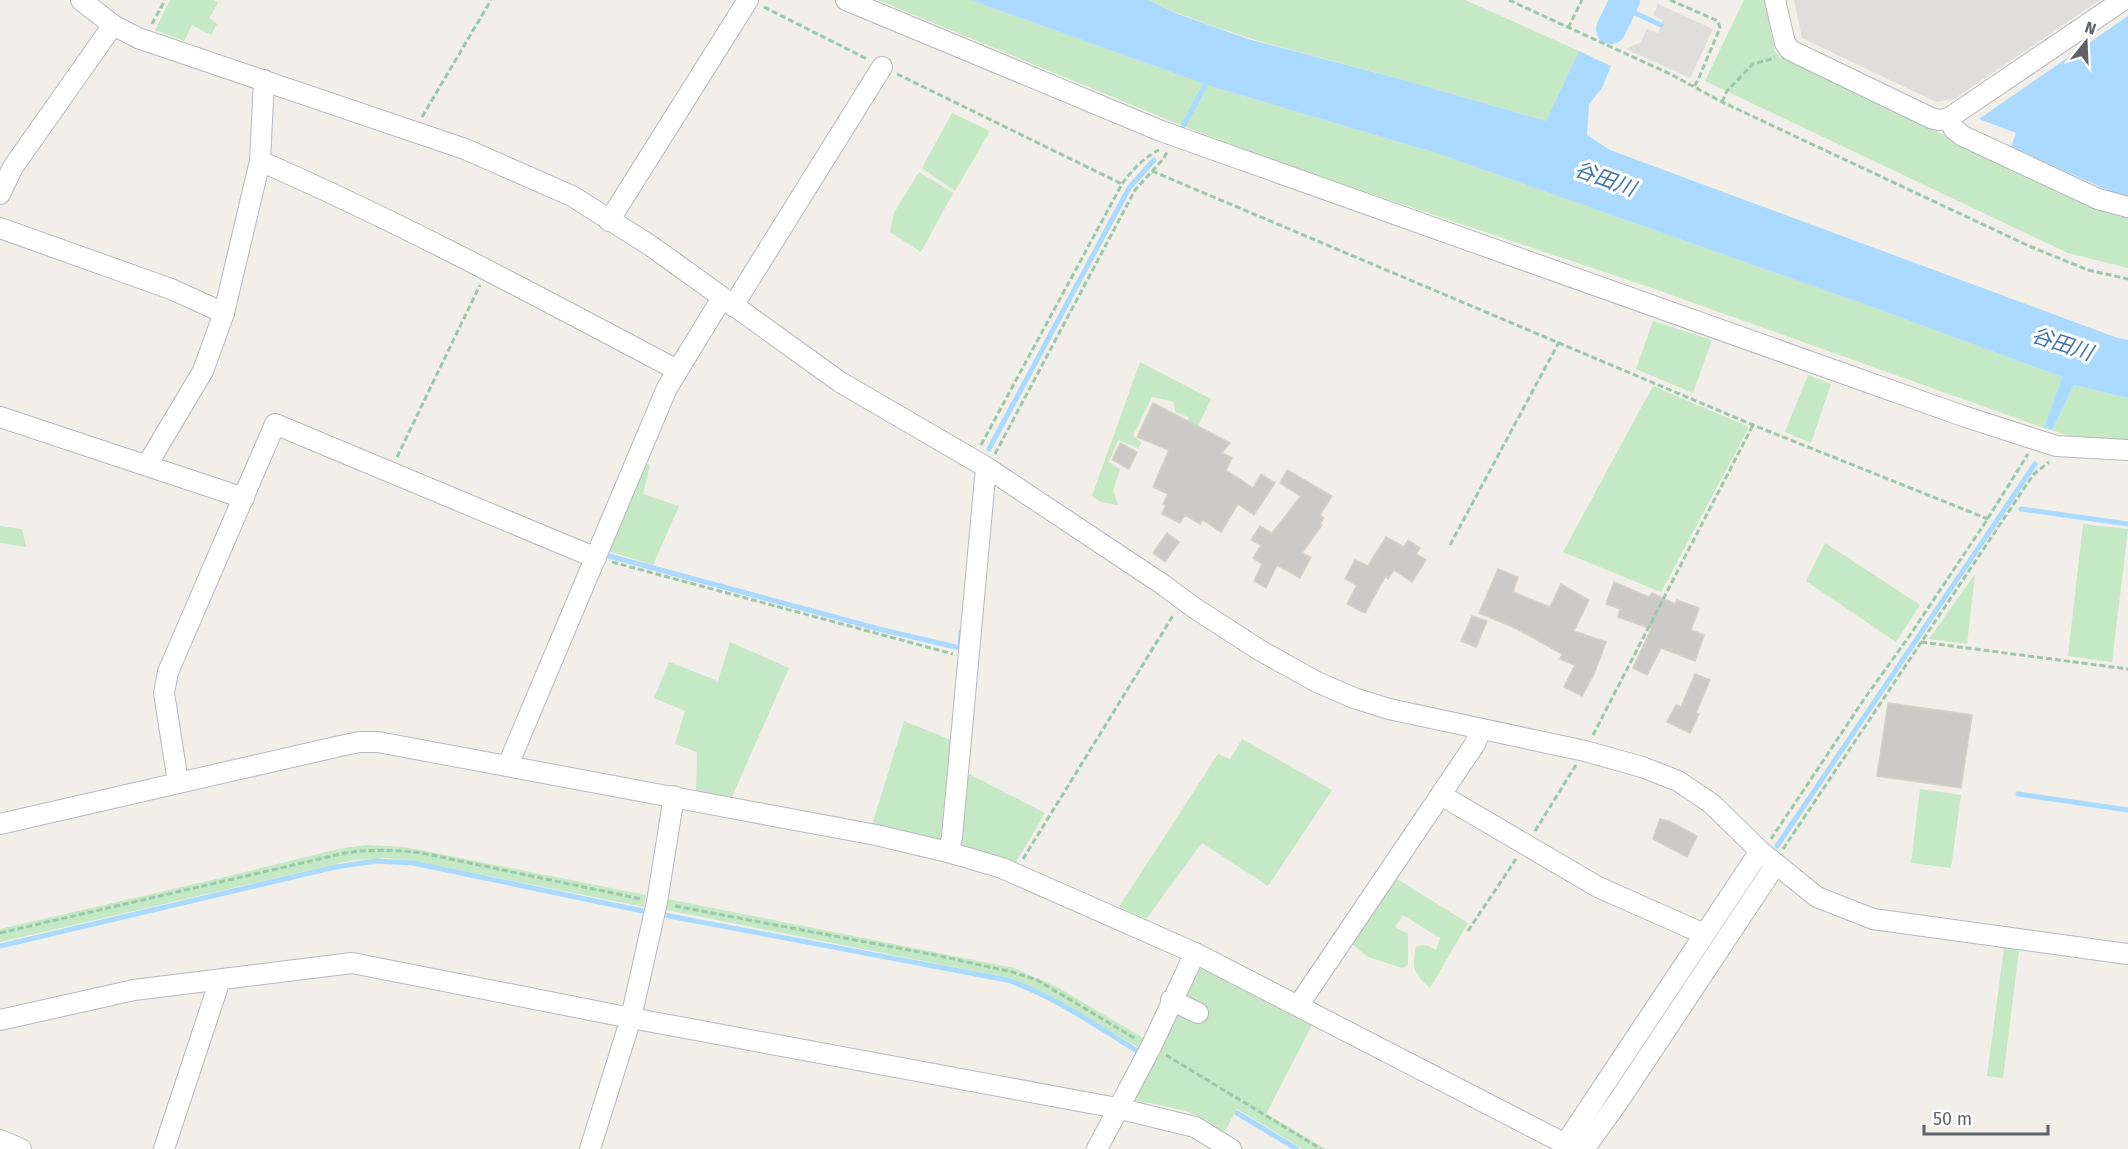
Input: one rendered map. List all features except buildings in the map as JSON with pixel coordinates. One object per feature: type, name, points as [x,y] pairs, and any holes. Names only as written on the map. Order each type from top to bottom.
[{"type":"street","points":[[81,0],[113,25],[138,38],[465,149],[572,196],[651,246],[840,382],[986,458],[1183,599],[1261,651],[1317,682],[1354,698],[1389,709],[1585,751],[1642,767],[1678,781],[1712,804],[1771,853],[1817,897],[1873,920],[2128,954]]},
{"type":"street","points":[[846,0],[1161,132],[1942,408],[2056,446],[2128,450]]},
{"type":"street","points":[[1775,0],[1785,43],[1790,50],[1939,120],[1950,118],[2123,0]]},
{"type":"street","points":[[609,220],[754,3]]},
{"type":"street","points":[[0,194],[14,167],[113,25]]},
{"type":"street","points":[[508,765],[676,370],[728,302],[882,67]]},
{"type":"street","points":[[147,465],[203,371],[224,313],[260,161],[264,80]]},
{"type":"street","points":[[1950,118],[1954,129],[1963,136],[2098,199],[2128,207]]},
{"type":"street","points":[[260,161],[338,195],[487,270],[676,370]]},
{"type":"street","points":[[0,228],[171,289],[224,313]]},
{"type":"street","points":[[0,417],[244,498]]},
{"type":"street","points":[[178,782],[164,693],[168,672],[275,424],[596,558]]},
{"type":"street","points":[[948,852],[952,837],[986,458]]},
{"type":"street","points":[[1298,1006],[1475,744],[1480,729]]},
{"type":"street","points":[[0,824],[360,742],[378,742],[876,835],[948,852],[1014,873],[1195,953],[1570,1146],[1704,934],[1771,853]]},
{"type":"street","points":[[1441,795],[1598,887],[1704,934]]},
{"type":"street","points":[[590,1149],[631,1018],[657,902],[674,796]]},
{"type":"street","points":[[1584,1149],[1624,1093],[1771,853]]},
{"type":"street","points":[[1097,1149],[1151,1047],[1195,953]]},
{"type":"street","points":[[0,1020],[134,990],[352,963],[631,1018],[1117,1108],[1195,1127],[1231,1149]]},
{"type":"street","points":[[164,1149],[220,980]]},
{"type":"street","points":[[1172,1000],[1198,1013]]},
{"type":"street","points":[[0,1140],[21,1149]]},
{"type":"path","points":[[149,31],[165,0]]},
{"type":"path","points":[[418,123],[491,0]]},
{"type":"path","points":[[1509,0],[1672,75],[1722,102],[2029,246],[2088,270],[2128,279]]},
{"type":"path","points":[[1568,28],[1582,0]]},
{"type":"path","points":[[1670,0],[1718,21],[1720,28],[1693,88]]},
{"type":"path","points":[[754,3],[1122,184]]},
{"type":"path","points":[[1722,102],[1727,91],[1753,64],[1780,57],[1790,50]]},
{"type":"path","points":[[986,458],[1122,184],[1149,155],[1161,149],[1176,150]]},
{"type":"path","points":[[986,458],[1135,190],[1164,158],[1169,149]]},
{"type":"path","points":[[1152,171],[1753,425],[1988,519]]},
{"type":"path","points":[[390,472],[487,270]]},
{"type":"path","points":[[1450,544],[1558,342]]},
{"type":"path","points":[[1590,742],[1753,425]]},
{"type":"path","points":[[1771,853],[1865,698],[1910,635],[2029,455],[2020,449]]},
{"type":"path","points":[[1771,853],[1921,642],[2034,474],[2051,461]]},
{"type":"path","points":[[596,558],[967,656]]},
{"type":"path","points":[[1014,873],[1183,599]]},
{"type":"path","points":[[1921,642],[2128,669]]},
{"type":"path","points":[[0,933],[366,849],[386,849],[438,856],[645,900]]},
{"type":"path","points":[[667,904],[1012,972],[1037,980],[1143,1043]]},
{"type":"path","points":[[1160,1052],[1321,1149]]},
{"type":"shaded area","points":[[1794,0],[2100,0],[1954,99],[1936,102],[1802,38]]},
{"type":"shaded area","points":[[1658,4],[1713,29],[1690,78],[1626,49],[1641,42],[1647,29],[1658,33],[1663,20],[1653,15]]},
{"type":"green space","points":[[170,0],[214,0],[218,3],[209,18],[217,24],[211,35],[192,25],[184,41],[155,30]]},
{"type":"green space","points":[[878,0],[971,0],[1207,85],[1436,153],[1878,309],[2062,377],[2044,428],[1649,287],[1289,166],[1183,126]]},
{"type":"green space","points":[[1148,0],[1465,0],[1579,51],[1546,121],[1258,40],[1202,22]]},
{"type":"green space","points":[[1744,0],[1764,0],[1775,51],[1780,57],[2106,212],[2128,217],[2128,268],[2068,253],[1705,81]]},
{"type":"green space","points":[[952,113],[990,131],[955,191],[922,168]]},
{"type":"green space","points":[[919,172],[953,193],[921,252],[890,232],[894,213]]},
{"type":"green space","points":[[1653,321],[1712,340],[1693,393],[1636,369]]},
{"type":"green space","points":[[1140,362],[1211,399],[1186,451],[1177,448],[1189,417],[1175,412],[1174,402],[1152,397],[1133,436],[1142,443],[1138,448],[1118,440],[1109,462],[1120,470],[1113,490],[1118,505],[1101,502],[1092,496]]},
{"type":"green space","points":[[1808,375],[1831,384],[1811,443],[1785,432]]},
{"type":"green space","points":[[2074,385],[2128,398],[2128,447],[2101,446],[2052,430]]},
{"type":"green space","points":[[1653,386],[1749,427],[1661,592],[1563,552]]},
{"type":"green space","points":[[645,463],[650,465],[643,494],[679,506],[653,565],[608,551]]},
{"type":"green space","points":[[2083,524],[2128,529],[2112,662],[2068,656]]},
{"type":"green space","points":[[0,526],[22,529],[26,547],[0,543]]},
{"type":"green space","points":[[1825,543],[1920,605],[1896,642],[1806,581]]},
{"type":"green space","points":[[1975,574],[1967,644],[1929,639]]},
{"type":"green space","points":[[730,642],[789,668],[731,799],[696,792],[697,752],[675,744],[685,711],[654,698],[669,662],[718,681]]},
{"type":"green space","points":[[904,721],[951,740],[940,841],[872,825]]},
{"type":"green space","points":[[1242,739],[1332,790],[1268,886],[1202,843],[1146,919],[1119,907],[1218,754],[1230,759]]},
{"type":"green space","points":[[969,774],[1045,813],[1015,864],[968,849],[961,842]]},
{"type":"green space","points":[[1920,789],[1961,795],[1951,868],[1911,863]]},
{"type":"green space","points":[[366,845],[405,847],[646,895],[644,907],[414,861],[387,858],[353,860],[0,942],[0,929],[338,849]]},
{"type":"green space","points":[[1395,878],[1468,923],[1430,988],[1415,970],[1416,946],[1426,945],[1436,950],[1440,938],[1403,915],[1395,927],[1408,934],[1408,965],[1402,968],[1368,957],[1349,942]]},
{"type":"green space","points":[[668,899],[1014,968],[1057,987],[1145,1039],[1139,1048],[1047,994],[1009,978],[667,910]]},
{"type":"green space","points":[[2004,948],[2019,950],[2003,1078],[1987,1076]]},
{"type":"green space","points":[[1197,968],[1312,1025],[1266,1114],[1326,1149],[1303,1149],[1237,1109],[1222,1136],[1206,1120],[1183,1110],[1134,1100]]},
{"type":"water","name":"谷田川","points":[[971,0],[1148,0],[1178,14],[1248,39],[1546,121],[1579,51],[1611,66],[1602,88],[1589,104],[1587,135],[1610,150],[2128,340],[2128,398],[2074,385],[2052,430],[2044,428],[2062,377],[1878,309],[1436,153],[1207,85]]},
{"type":"water","points":[[2128,16],[2128,196],[2110,191],[2011,147],[2016,133],[1979,119]]},
{"type":"waterway","points":[[1611,29],[1625,0]]},
{"type":"waterway","points":[[1622,7],[1661,25]]},
{"type":"waterway","points":[[1183,126],[1208,80]]},
{"type":"waterway","points":[[989,449],[1129,188],[1154,160]]},
{"type":"waterway","points":[[1777,846],[2035,464]]},
{"type":"waterway","points":[[2021,509],[2128,524]]},
{"type":"waterway","points":[[609,556],[879,629],[960,648],[961,632]]},
{"type":"waterway","points":[[2018,794],[2128,810]]},
{"type":"waterway","points":[[0,946],[335,867],[376,861],[413,863],[643,911]]},
{"type":"waterway","points":[[664,915],[1007,980],[1058,1003],[1137,1051]]},
{"type":"waterway","points":[[1237,1113],[1297,1149]]}]
